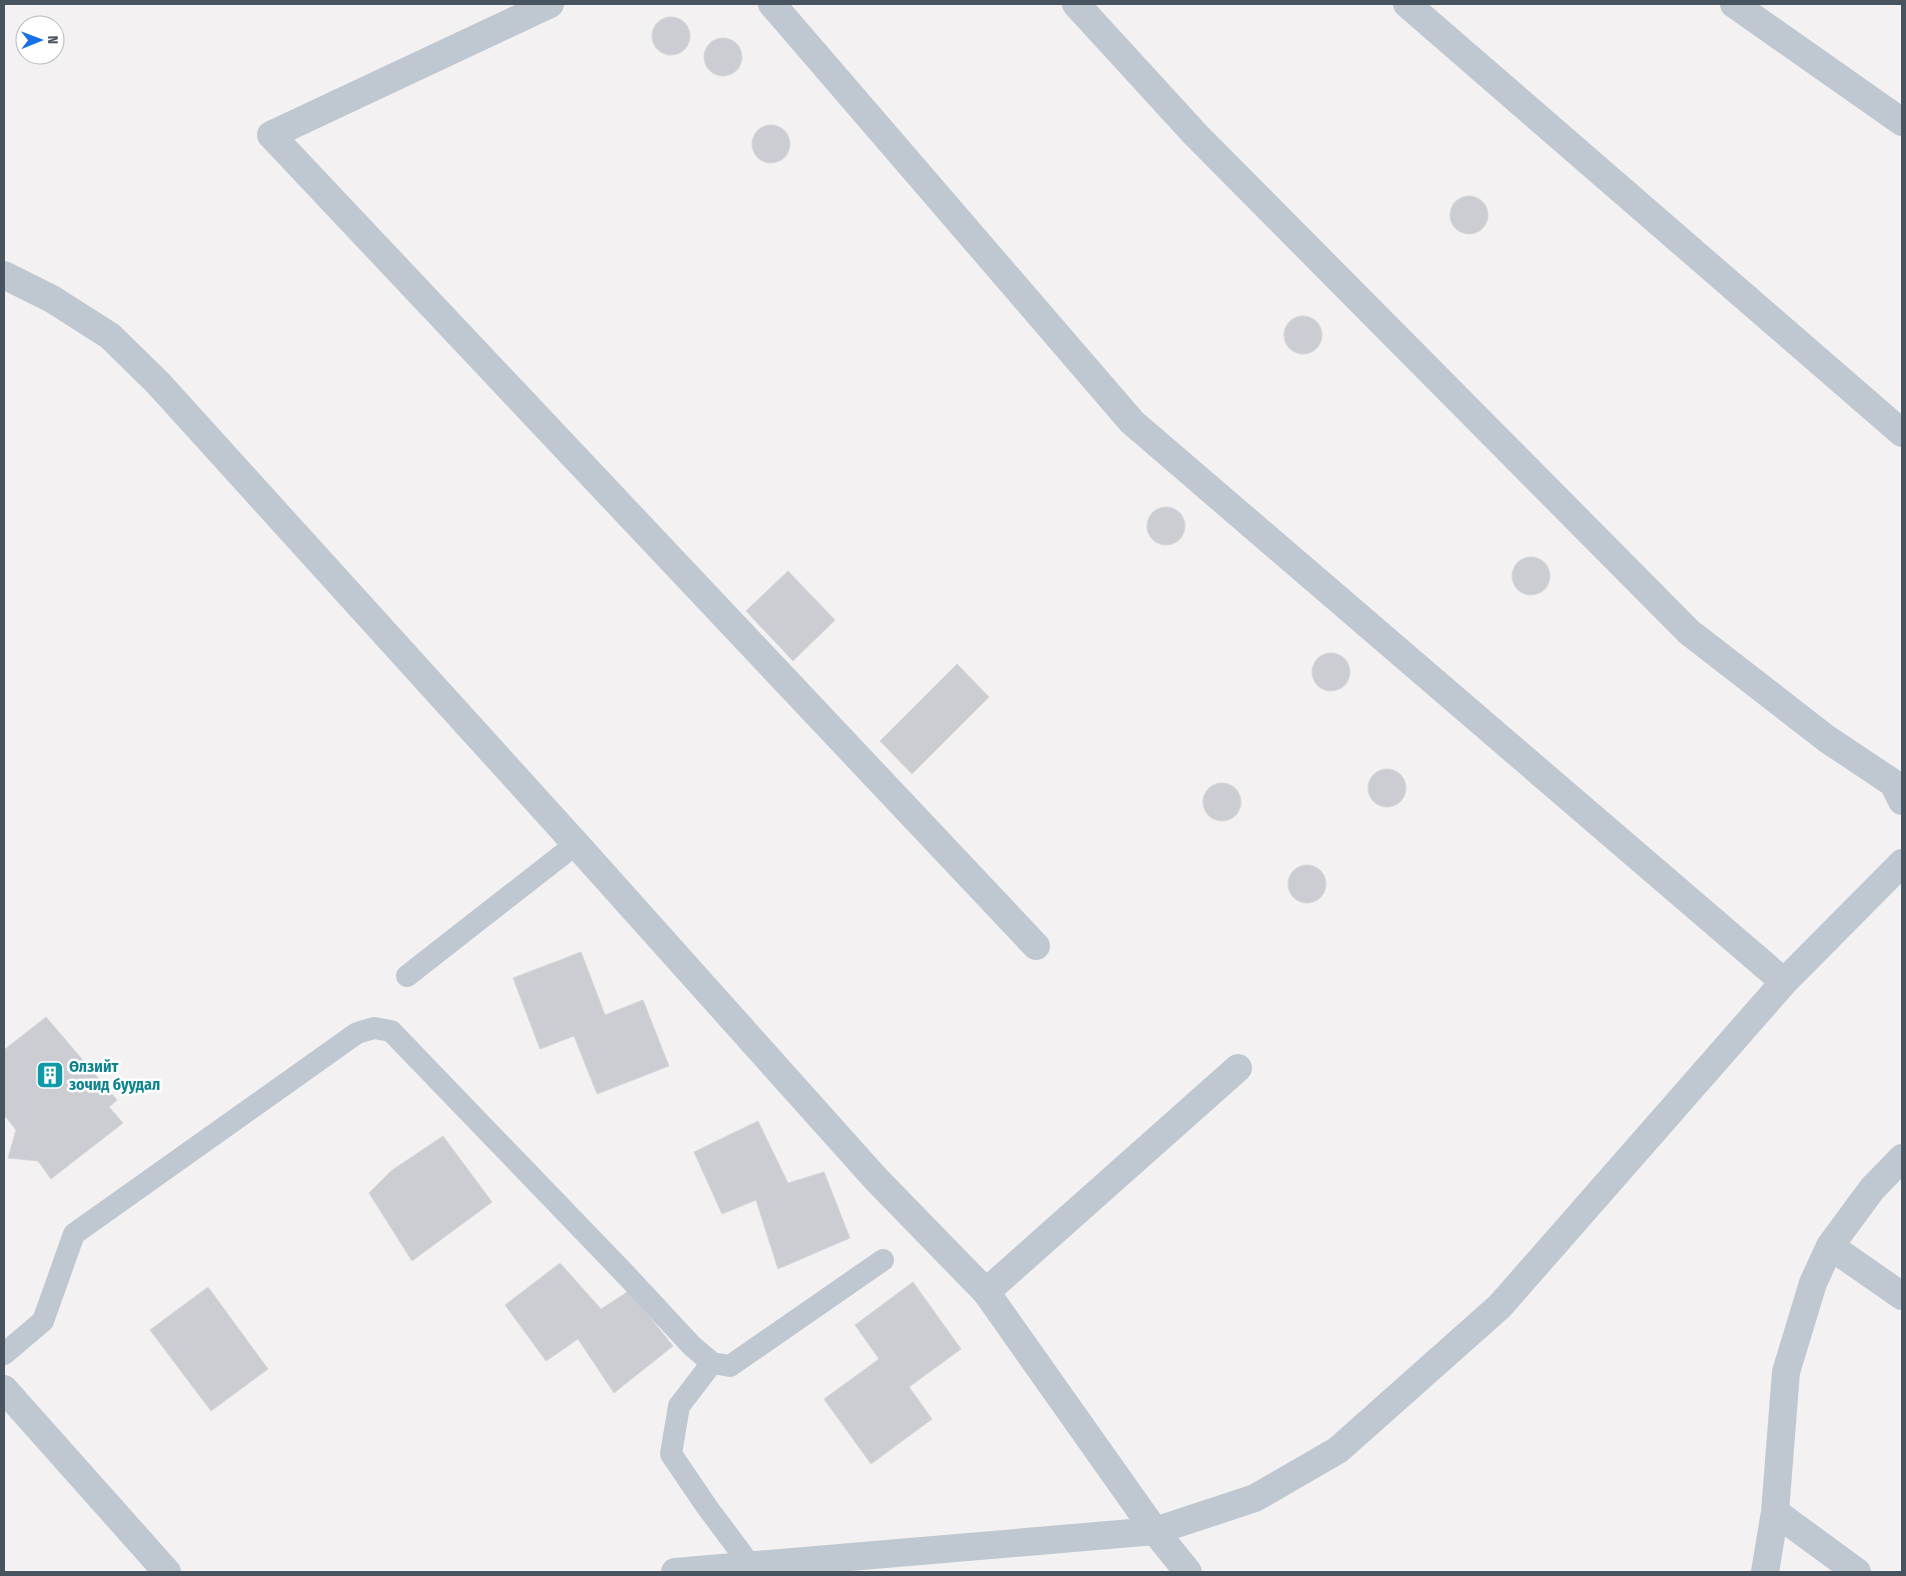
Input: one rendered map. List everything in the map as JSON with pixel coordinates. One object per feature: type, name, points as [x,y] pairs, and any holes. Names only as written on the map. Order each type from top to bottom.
[{"type":"street","points":[[550,4],[271,135],[1036,946]]},
{"type":"street","points":[[772,4],[1132,422],[1784,982]]},
{"type":"street","points":[[1076,4],[1196,135],[1689,632],[1827,739],[1893,784],[1902,801]]},
{"type":"street","points":[[1408,4],[1902,433]]},
{"type":"street","points":[[1734,4],[1902,122]]},
{"type":"street","points":[[4,275],[52,300],[110,336],[158,383],[576,844],[876,1179],[986,1292],[1155,1531],[1188,1572]]},
{"type":"street","points":[[675,1572],[751,1566],[838,1566],[1155,1531],[1255,1498],[1338,1450],[1500,1306],[1784,982],[1902,864]]},
{"type":"street","points":[[986,1292],[1238,1068]]},
{"type":"street","points":[[1765,1572],[1775,1512],[1786,1372],[1813,1283],[1830,1246],[1872,1189],[1902,1158]]},
{"type":"street","points":[[1830,1246],[1902,1296]]},
{"type":"street","points":[[4,1389],[167,1572]]},
{"type":"street","points":[[1775,1512],[1857,1572]]},
{"type":"lane","points":[[407,976],[576,844]]},
{"type":"lane","points":[[4,1354],[43,1321],[74,1234],[357,1033],[374,1028],[391,1031],[692,1346],[712,1363],[730,1366],[883,1260]]},
{"type":"lane","points":[[712,1363],[679,1406],[671,1454],[707,1507],[751,1566]]},
{"type":"building","points":[[671,17],[684,23],[690,36],[684,49],[671,55],[658,49],[652,36],[658,23]]},
{"type":"building","points":[[723,38],[736,44],[742,57],[736,70],[723,76],[710,70],[704,57],[710,44]]},
{"type":"building","points":[[771,125],[784,131],[790,144],[784,157],[771,163],[758,157],[752,144],[758,131]]},
{"type":"building","points":[[1469,196],[1482,202],[1488,215],[1482,228],[1469,234],[1456,228],[1450,215],[1456,202]]},
{"type":"building","points":[[1303,316],[1316,322],[1322,335],[1316,348],[1303,354],[1290,348],[1284,335],[1290,322]]},
{"type":"building","points":[[1166,507],[1179,513],[1185,526],[1179,539],[1166,545],[1153,539],[1147,526],[1153,513]]},
{"type":"building","points":[[1531,557],[1544,563],[1550,576],[1544,589],[1531,595],[1518,589],[1512,576],[1518,563]]},
{"type":"building","points":[[788,571],[835,620],[793,661],[746,611]]},
{"type":"building","points":[[1331,653],[1344,659],[1350,672],[1344,685],[1331,691],[1318,685],[1312,672],[1318,659]]},
{"type":"building","points":[[957,664],[989,697],[912,774],[880,741]]},
{"type":"building","points":[[1387,769],[1400,775],[1406,788],[1400,801],[1387,807],[1374,801],[1368,788],[1374,775]]},
{"type":"building","points":[[1222,783],[1235,789],[1241,802],[1235,815],[1222,821],[1209,815],[1203,802],[1209,789]]},
{"type":"building","points":[[1307,865],[1320,871],[1326,884],[1320,897],[1307,903],[1294,897],[1288,884],[1294,871]]},
{"type":"building","points":[[581,952],[605,1015],[643,1000],[669,1066],[597,1094],[574,1036],[540,1049],[513,978]]},
{"type":"building","name":"Өлзийт зочид буудал","points":[[46,1017],[117,1100],[109,1107],[123,1123],[51,1179],[38,1161],[8,1158],[16,1130],[4,1115],[4,1050]]},
{"type":"building","points":[[758,1121],[788,1183],[824,1172],[850,1238],[778,1269],[756,1200],[722,1214],[694,1152]]},
{"type":"building","points":[[443,1136],[492,1202],[412,1261],[369,1193],[391,1171]]},
{"type":"building","points":[[560,1263],[601,1309],[629,1291],[673,1346],[614,1393],[578,1339],[546,1361],[505,1305]]},
{"type":"building","points":[[913,1282],[961,1349],[909,1387],[932,1419],[871,1464],[824,1399],[879,1359],[855,1325]]},
{"type":"building","points":[[208,1287],[268,1369],[211,1411],[150,1330]]},
{"type":"place","name":"Өлзийт зочид буудал","points":[[50,1075]]}]
